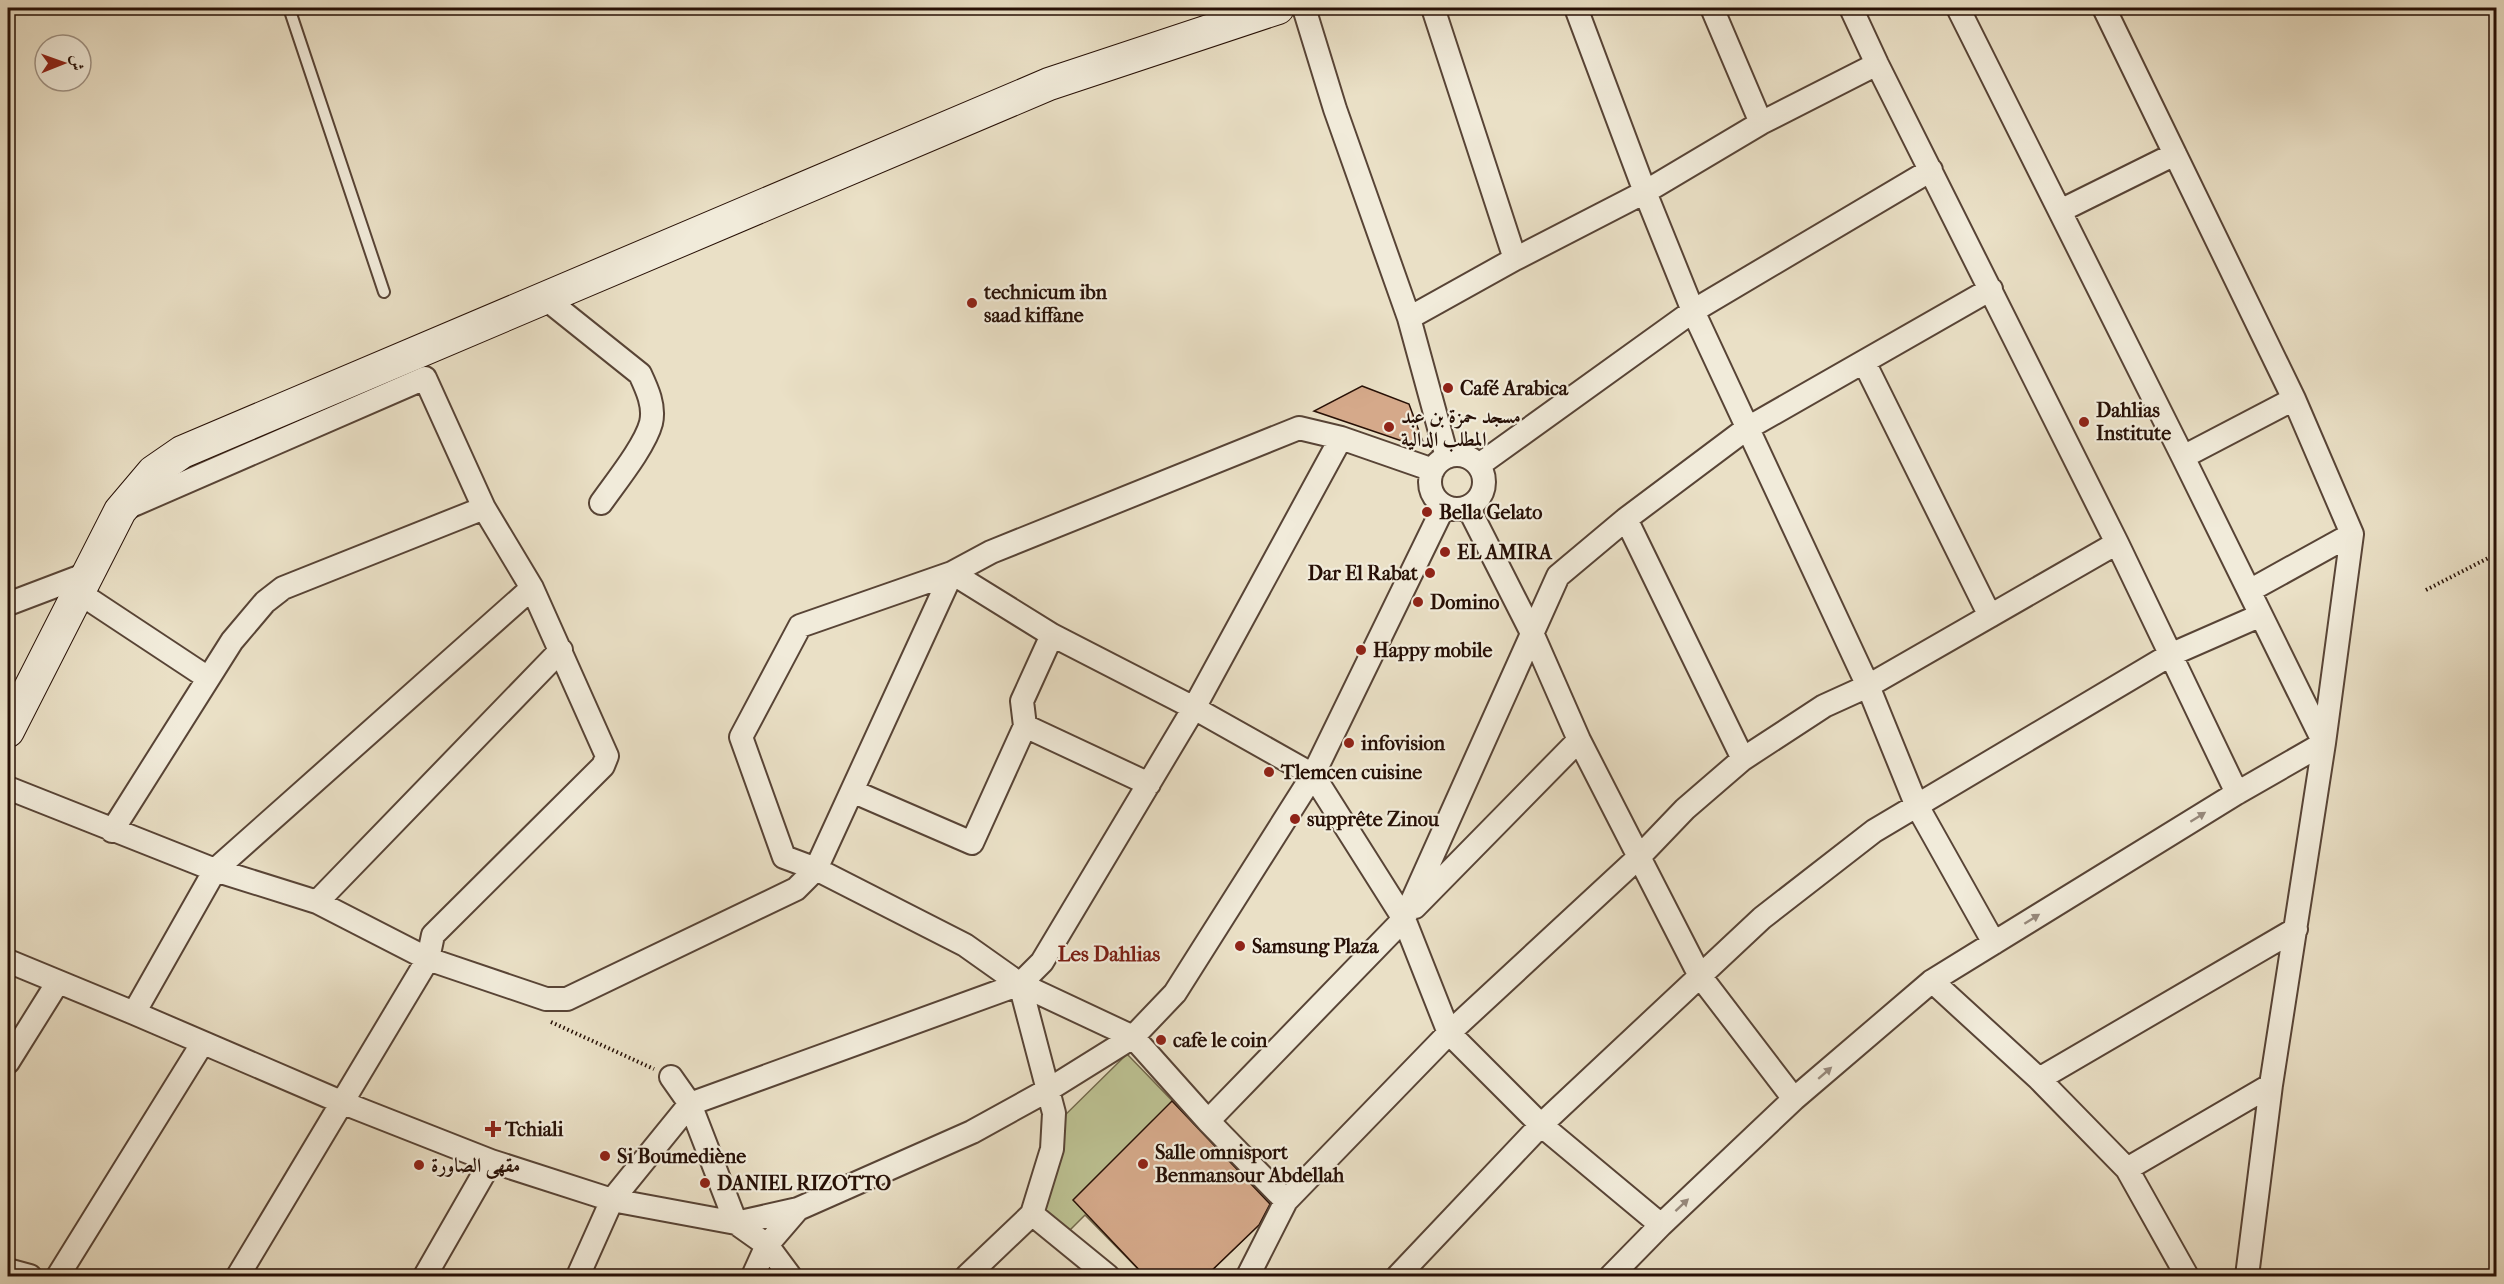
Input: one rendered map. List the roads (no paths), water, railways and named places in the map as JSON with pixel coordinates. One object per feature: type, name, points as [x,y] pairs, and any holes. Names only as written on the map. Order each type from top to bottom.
[{"type":"street","points":[[8,731],[120,511],[153,472],[182,452],[1048,84],[1278,8]]},
{"type":"street","points":[[1286,1201],[1208,1122],[1133,1037],[1020,984],[965,945],[816,869],[784,857],[741,737],[800,626],[952,573],[991,552],[1299,428],[1440,463],[1464,456],[1479,465],[1485,481],[1480,497],[1468,507],[1452,509],[1444,506],[1433,495],[1430,478],[1440,463],[1409,318],[1335,110],[1304,8]]},
{"type":"street","points":[[1433,8],[1515,259]]},
{"type":"street","points":[[1576,8],[1645,192],[1693,311],[1746,429],[1868,686],[1916,804],[1994,942]]},
{"type":"street","points":[[1712,8],[1761,123]]},
{"type":"street","points":[[1851,8],[2117,543],[2237,793]]},
{"type":"street","points":[[1958,8],[2324,743]]},
{"type":"street","points":[[2104,8],[2294,399],[2352,534],[2324,743],[2271,1085],[2247,1276]]},
{"type":"street","points":[[1409,318],[1515,259],[1645,192],[1761,123],[1877,64]]},
{"type":"street","points":[[2060,211],[2175,154]]},
{"type":"street","points":[[1479,465],[1693,311],[1931,171]]},
{"type":"street","points":[[1404,919],[1558,576],[1626,519],[1746,429],[1991,289]]},
{"type":"street","points":[[545,298],[640,374],[648,390],[651,422],[646,437],[601,503]]},
{"type":"street","points":[[1864,362],[1990,616]]},
{"type":"street","points":[[120,511],[425,378],[483,508],[532,588],[607,756],[603,766],[433,935],[428,959],[238,1276]]},
{"type":"street","points":[[2183,457],[2294,399]]},
{"type":"street","points":[[578,1276],[612,1200],[690,1104],[1020,984],[1042,962],[1194,708],[1341,438]]},
{"type":"street","points":[[8,961],[341,1102],[491,1161],[612,1200],[736,1223],[798,1209],[972,1132],[1048,1090],[1133,1037],[1175,993],[1313,775],[1444,506]]},
{"type":"street","points":[[1468,507],[1532,633],[1579,740],[1700,976],[1794,1100]]},
{"type":"street","points":[[112,831],[232,641],[265,602],[283,588],[483,508]]},
{"type":"street","points":[[1626,519],[1743,759]]},
{"type":"street","points":[[2249,591],[2352,534]]},
{"type":"street","points":[[1248,1276],[1286,1201],[1449,1033],[1639,856],[1685,809],[1743,759],[1824,706],[1868,686],[2117,543]]},
{"type":"street","points":[[952,573],[1052,635],[1194,708],[1313,775],[1404,919],[1449,1033],[1541,1125],[1661,1226]]},
{"type":"street","points":[[8,788],[215,870],[317,902],[428,959],[546,999],[567,999],[796,889],[816,869],[952,573]]},
{"type":"street","points":[[82,583],[208,678]]},
{"type":"street","points":[[8,604],[82,583]]},
{"type":"street","points":[[134,1013],[215,870],[532,588]]},
{"type":"street","points":[[1398,1276],[1541,1125],[1762,918],[1874,831],[2170,655],[2259,616]]},
{"type":"street","points":[[852,791],[972,843],[1024,726],[1023,701],[1052,635]]},
{"type":"street","points":[[317,902],[561,650]]},
{"type":"street","points":[[1024,726],[1149,784]]},
{"type":"street","points":[[1208,1122],[1579,740]]},
{"type":"street","points":[[1611,1276],[1794,1100],[1932,981],[2237,793],[2324,743]]},
{"type":"street","points":[[2038,1079],[2296,929]]},
{"type":"street","points":[[1932,981],[2038,1079],[2127,1169],[2187,1276]]},
{"type":"street","points":[[8,1062],[58,982]]},
{"type":"street","points":[[967,1276],[1032,1214],[1052,1149],[1054,1113],[1020,984]]},
{"type":"street","points":[[58,1276],[202,1044]]},
{"type":"street","points":[[671,1077],[690,1104],[736,1223],[767,1245],[790,1276]]},
{"type":"street","points":[[2127,1169],[2271,1085]]},
{"type":"street","points":[[425,1276],[491,1161]]},
{"type":"street","points":[[753,1276],[767,1245],[798,1209]]},
{"type":"street","points":[[1032,1214],[1108,1276]]},
{"type":"street","points":[[8,1270],[30,1276]]},
{"type":"lane","points":[[289,8],[384,292]]},
{"type":"place","name":"technicum ibn saad kiffane","points":[[972,303]]},
{"type":"place","name":"Café Arabica","points":[[1448,388]]},
{"type":"place","name":"Dahlias Institute","points":[[2084,422]]},
{"type":"place","name":"مسجد حمزة بن عبد المطلب الدالية","points":[[1389,427]]},
{"type":"place","name":"Bella Gelato","points":[[1427,512]]},
{"type":"place","name":"EL AMIRA","points":[[1445,552]]},
{"type":"place","name":"Dar El Rabat","points":[[1430,573]]},
{"type":"place","name":"Domino","points":[[1418,602]]},
{"type":"place","name":"Happy mobile","points":[[1361,650]]},
{"type":"place","name":"infovision","points":[[1349,743]]},
{"type":"place","name":"Tlemcen cuisine","points":[[1269,772]]},
{"type":"place","name":"supprête Zinou","points":[[1295,819]]},
{"type":"place","name":"Samsung Plaza","points":[[1240,946]]},
{"type":"place","name":"cafe le coin","points":[[1161,1040]]},
{"type":"place","name":"Tchiali","points":[[493,1129]]},
{"type":"place","name":"Si Boumediène","points":[[605,1156]]},
{"type":"place","name":"Salle omnisport Benmansour Abdellah","points":[[1143,1164]]},
{"type":"place","name":"مقهى الصاورة","points":[[419,1165]]},
{"type":"place","name":"DANIEL RIZOTTO","points":[[705,1183]]},
{"type":"district","name":"Les Dahlias","points":[[1109,954]]}]
